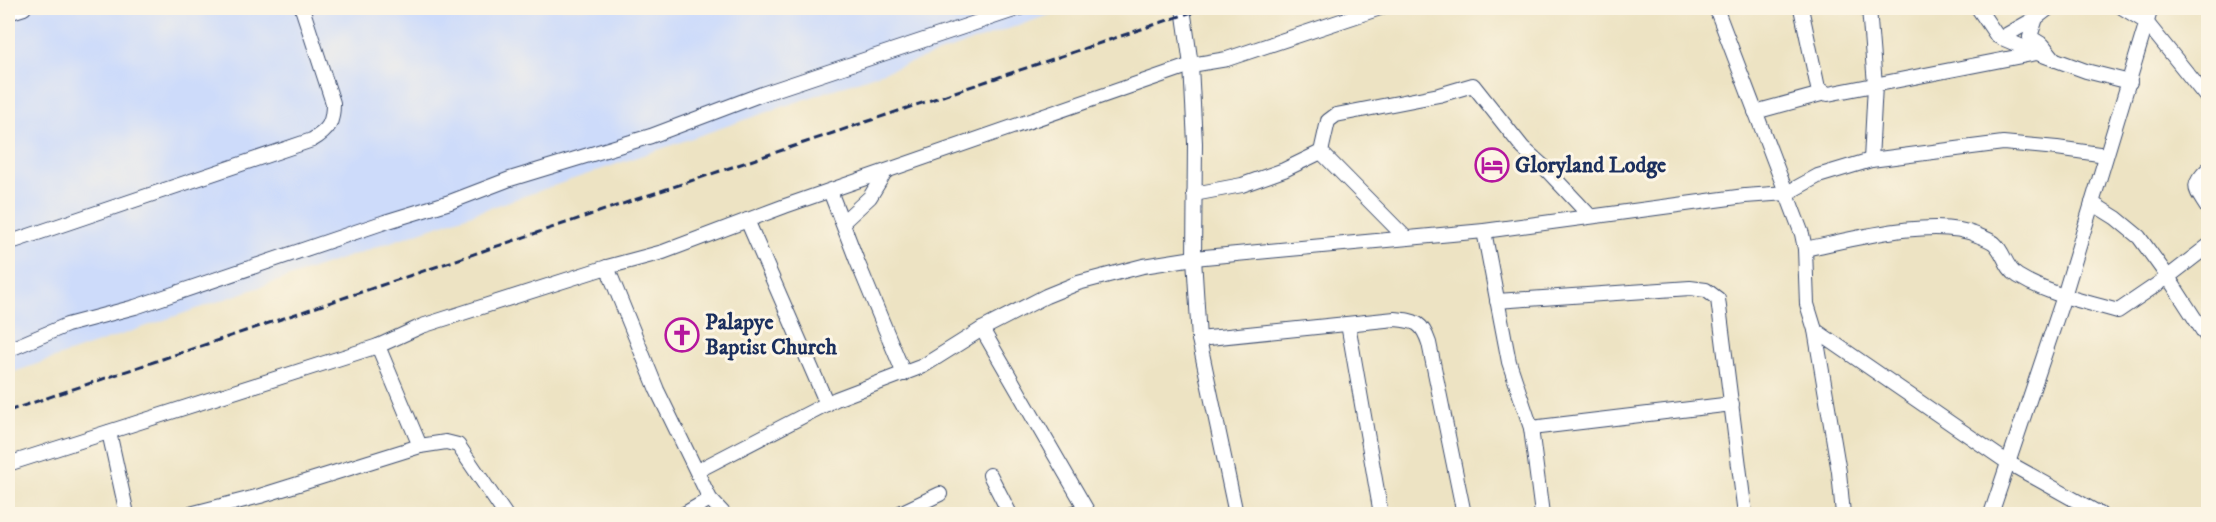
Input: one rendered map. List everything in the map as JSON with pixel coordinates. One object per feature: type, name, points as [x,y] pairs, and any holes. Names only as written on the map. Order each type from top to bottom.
[{"type":"street","points":[[8,13],[24,8]]},
{"type":"street","points":[[8,243],[312,140],[324,133],[333,118],[333,103],[302,8]]},
{"type":"street","points":[[8,350],[67,325],[135,307],[450,202],[519,176],[651,136],[782,87],[1020,8]]},
{"type":"street","points":[[1183,8],[1191,65],[1196,144],[1194,258],[1199,339],[1236,514]]},
{"type":"street","points":[[8,464],[378,346],[422,326],[607,267],[663,252],[747,220],[1191,65],[1227,59],[1380,8]]},
{"type":"street","points":[[1716,8],[1802,234],[1805,249],[1807,304],[1815,330],[1839,472],[1843,514]]},
{"type":"street","points":[[1801,8],[1818,88],[1824,93]]},
{"type":"street","points":[[1869,8],[1875,85],[1872,160]]},
{"type":"street","points":[[1978,8],[1994,33],[2001,38],[2057,61],[2130,82]]},
{"type":"street","points":[[2001,38],[2049,8]]},
{"type":"street","points":[[2123,8],[2146,22],[2208,99]]},
{"type":"street","points":[[1991,514],[2064,296],[2151,8]]},
{"type":"street","points":[[2036,18],[2030,37],[2043,45],[2057,61]]},
{"type":"street","points":[[1755,112],[1824,93],[2037,53]]},
{"type":"street","points":[[1321,152],[1328,122],[1336,116],[1439,95],[1473,85],[1523,148],[1590,216]]},
{"type":"street","points":[[698,471],[827,404],[923,366],[982,329],[1046,296],[1078,283],[1143,266],[1194,258],[1484,231],[1745,196],[1787,193],[1818,176],[1872,160],[2003,143],[2106,155]]},
{"type":"street","points":[[1194,194],[1242,185],[1284,170],[1321,152]]},
{"type":"street","points":[[1321,152],[1406,238]]},
{"type":"street","points":[[2208,169],[2197,180],[2196,185],[2208,209]]},
{"type":"street","points":[[843,222],[870,197],[885,172]]},
{"type":"street","points":[[830,191],[904,374]]},
{"type":"street","points":[[2092,203],[2116,218],[2139,237],[2208,339]]},
{"type":"street","points":[[747,220],[827,404]]},
{"type":"street","points":[[1805,249],[1872,235],[1931,227],[1974,233],[1994,243],[2006,265],[2017,275],[2064,296],[2118,311],[2208,246]]},
{"type":"street","points":[[1484,231],[1509,362],[1531,428],[1542,514]]},
{"type":"street","points":[[607,267],[640,352],[710,499],[724,514]]},
{"type":"street","points":[[1497,302],[1690,288],[1706,290],[1718,299],[1745,514]]},
{"type":"street","points":[[1199,339],[1395,319],[1413,321],[1424,328],[1464,514]]},
{"type":"street","points":[[1348,324],[1381,514]]},
{"type":"street","points":[[982,329],[1087,512],[1071,514]]},
{"type":"street","points":[[1815,330],[2007,462],[2100,514]]},
{"type":"street","points":[[378,346],[420,447]]},
{"type":"street","points":[[1531,428],[1732,404]]},
{"type":"street","points":[[109,432],[127,514]]},
{"type":"street","points":[[190,514],[260,496],[420,447],[446,442],[458,445],[505,514]]},
{"type":"street","points":[[990,475],[1010,514]]},
{"type":"street","points":[[898,514],[940,494]]},
{"type":"street","points":[[684,514],[710,499]]},
{"type":"shaded area","points":[[8,8],[1069,8],[8,374]]},
{"type":"railway","points":[[8,411],[1204,8]]},
{"type":"place","name":"Gloryland Lodge","points":[[1492,165]]},
{"type":"place","name":"Palapye Baptist Church","points":[[682,335]]}]
